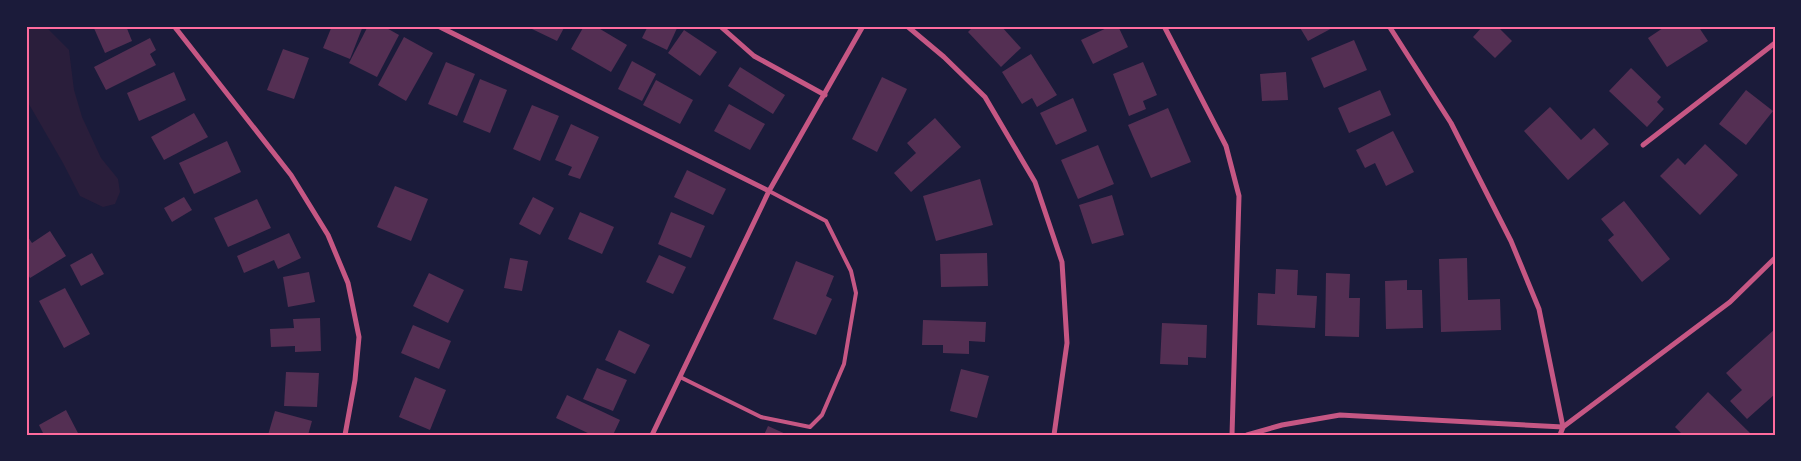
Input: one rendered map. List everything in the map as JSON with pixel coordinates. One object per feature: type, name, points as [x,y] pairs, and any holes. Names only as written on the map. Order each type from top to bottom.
[{"type":"street","points":[[174,26],[291,175],[328,234],[348,283],[359,337],[355,380],[345,435]]},
{"type":"street","points":[[438,26],[769,190]]},
{"type":"street","points":[[720,26],[754,56],[825,95]]},
{"type":"street","points":[[652,435],[769,190],[863,26]]},
{"type":"street","points":[[907,26],[944,57],[985,97],[1035,182],[1062,262],[1068,343],[1054,435]]},
{"type":"street","points":[[1164,26],[1226,146],[1239,196],[1232,435]]},
{"type":"street","points":[[1389,26],[1450,122],[1511,241],[1539,309],[1563,427],[1560,435]]},
{"type":"street","points":[[1643,145],[1775,43]]},
{"type":"street","points":[[1247,435],[1282,425],[1340,415],[1563,427],[1730,302],[1775,258]]},
{"type":"lane","points":[[680,377],[760,417],[810,427],[822,415],[844,364],[856,293],[851,271],[826,221],[769,190]]},
{"type":"shaded area","points":[[26,26],[45,26],[69,50],[74,90],[82,117],[101,158],[118,179],[120,192],[115,204],[103,207],[80,196],[26,99]]},
{"type":"building","points":[[93,26],[126,26],[132,41],[105,53]]},
{"type":"building","points":[[332,26],[363,26],[350,59],[323,48]]},
{"type":"building","points":[[368,26],[383,26],[399,35],[377,77],[349,63]]},
{"type":"building","points":[[533,26],[565,26],[557,41],[532,29]]},
{"type":"building","points":[[584,26],[595,26],[627,45],[611,72],[571,49]]},
{"type":"building","points":[[648,26],[678,26],[667,50],[642,38]]},
{"type":"building","points":[[974,26],[1001,26],[1021,48],[1001,67],[968,32]]},
{"type":"building","points":[[1111,26],[1118,26],[1128,47],[1093,64],[1081,40]]},
{"type":"building","points":[[1299,26],[1336,26],[1308,41]]},
{"type":"building","points":[[1483,26],[1497,26],[1512,41],[1495,58],[1473,37]]},
{"type":"building","points":[[1666,26],[1698,26],[1708,41],[1667,67],[1648,38]]},
{"type":"building","points":[[684,30],[717,52],[700,76],[668,53]]},
{"type":"building","points":[[404,37],[433,53],[406,101],[378,85]]},
{"type":"building","points":[[150,38],[156,50],[150,54],[156,65],[106,90],[94,67]]},
{"type":"building","points":[[1354,40],[1367,70],[1324,88],[1311,58]]},
{"type":"building","points":[[283,49],[309,58],[294,99],[267,90]]},
{"type":"building","points":[[1031,54],[1057,95],[1037,107],[1032,98],[1022,104],[1002,72]]},
{"type":"building","points":[[632,61],[656,74],[642,101],[618,89]]},
{"type":"building","points":[[446,62],[475,74],[457,116],[428,104]]},
{"type":"building","points":[[1143,62],[1157,95],[1143,101],[1146,109],[1129,116],[1113,74]]},
{"type":"building","points":[[740,67],[785,95],[773,114],[728,86]]},
{"type":"building","points":[[1631,68],[1661,97],[1657,102],[1664,109],[1647,127],[1609,91]]},
{"type":"building","points":[[174,72],[186,100],[139,121],[127,93]]},
{"type":"building","points":[[1286,72],[1288,100],[1262,101],[1260,74]]},
{"type":"building","points":[[882,77],[907,89],[877,152],[852,139]]},
{"type":"building","points":[[480,79],[507,90],[490,133],[463,122]]},
{"type":"building","points":[[656,80],[693,100],[680,124],[643,105]]},
{"type":"building","points":[[1380,90],[1391,115],[1349,133],[1338,108]]},
{"type":"building","points":[[1746,90],[1773,111],[1746,145],[1719,124]]},
{"type":"building","points":[[1073,98],[1087,131],[1056,145],[1040,113]]},
{"type":"building","points":[[729,104],[765,124],[750,150],[714,131]]},
{"type":"building","points":[[532,105],[559,116],[540,161],[513,149]]},
{"type":"building","points":[[1550,107],[1581,140],[1594,128],[1609,144],[1568,180],[1524,131]]},
{"type":"building","points":[[1168,108],[1191,162],[1151,178],[1128,125]]},
{"type":"building","points":[[194,113],[208,137],[164,160],[151,137]]},
{"type":"building","points":[[935,118],[961,147],[911,192],[894,173],[916,153],[907,143]]},
{"type":"building","points":[[571,124],[599,137],[580,179],[568,175],[572,167],[555,160]]},
{"type":"building","points":[[1393,131],[1414,172],[1386,186],[1375,163],[1365,168],[1356,150]]},
{"type":"building","points":[[227,141],[241,172],[194,194],[179,163]]},
{"type":"building","points":[[1705,144],[1738,175],[1700,215],[1660,176],[1678,158],[1685,165]]},
{"type":"building","points":[[1098,145],[1114,184],[1078,199],[1061,160]]},
{"type":"building","points":[[687,170],[726,189],[713,215],[674,197]]},
{"type":"building","points":[[980,179],[993,225],[936,241],[923,196]]},
{"type":"building","points":[[395,186],[428,199],[411,241],[377,227]]},
{"type":"building","points":[[1112,195],[1124,235],[1092,244],[1079,205]]},
{"type":"building","points":[[184,197],[192,210],[172,222],[164,208]]},
{"type":"building","points":[[533,197],[554,208],[540,235],[519,224]]},
{"type":"building","points":[[257,199],[271,228],[228,247],[214,218]]},
{"type":"building","points":[[1624,201],[1670,259],[1642,282],[1608,240],[1614,235],[1601,219]]},
{"type":"building","points":[[580,212],[614,227],[602,254],[568,239]]},
{"type":"building","points":[[671,212],[705,226],[691,258],[658,244]]},
{"type":"building","points":[[50,231],[66,256],[30,278],[26,271],[26,234],[32,243]]},
{"type":"building","points":[[289,233],[301,258],[278,269],[274,260],[244,273],[237,256]]},
{"type":"building","points":[[92,253],[104,274],[81,286],[70,265]]},
{"type":"building","points":[[987,253],[988,286],[941,287],[940,254]]},
{"type":"building","points":[[659,255],[686,267],[673,294],[646,282]]},
{"type":"building","points":[[510,258],[528,261],[522,291],[504,288]]},
{"type":"building","points":[[1467,258],[1468,300],[1500,299],[1501,330],[1441,332],[1439,259]]},
{"type":"building","points":[[796,261],[834,276],[826,296],[832,299],[816,335],[773,319]]},
{"type":"building","points":[[1276,269],[1298,270],[1297,295],[1317,296],[1315,328],[1257,325],[1258,293],[1275,294]]},
{"type":"building","points":[[309,272],[315,302],[288,307],[283,277]]},
{"type":"building","points":[[429,273],[464,290],[448,323],[413,306]]},
{"type":"building","points":[[1326,273],[1350,274],[1349,298],[1360,298],[1359,337],[1325,336]]},
{"type":"building","points":[[1407,280],[1407,290],[1422,290],[1423,328],[1386,329],[1385,281]]},
{"type":"building","points":[[65,288],[90,334],[64,348],[39,301]]},
{"type":"building","points":[[320,318],[321,351],[295,352],[295,346],[271,347],[270,329],[294,328],[293,319]]},
{"type":"building","points":[[923,320],[986,322],[985,342],[969,341],[969,354],[943,353],[943,345],[922,345]]},
{"type":"building","points":[[1162,323],[1207,325],[1206,358],[1188,357],[1188,365],[1160,364]]},
{"type":"building","points":[[413,325],[451,341],[439,369],[401,353]]},
{"type":"building","points":[[1775,329],[1775,394],[1747,419],[1730,401],[1742,390],[1726,373]]},
{"type":"building","points":[[619,330],[650,345],[635,374],[605,360]]},
{"type":"building","points":[[597,368],[627,380],[613,411],[583,399]]},
{"type":"building","points":[[961,369],[989,376],[977,418],[950,411]]},
{"type":"building","points":[[286,372],[319,373],[317,407],[284,406]]},
{"type":"building","points":[[415,377],[446,390],[430,430],[399,417]]},
{"type":"building","points":[[1708,392],[1750,433],[1748,435],[1683,435],[1675,427]]},
{"type":"building","points":[[567,395],[620,420],[613,435],[592,435],[556,418]]},
{"type":"building","points":[[66,410],[79,435],[44,435],[39,425]]},
{"type":"building","points":[[275,411],[312,421],[308,435],[268,435]]},
{"type":"building","points":[[768,426],[788,435],[764,435]]}]
